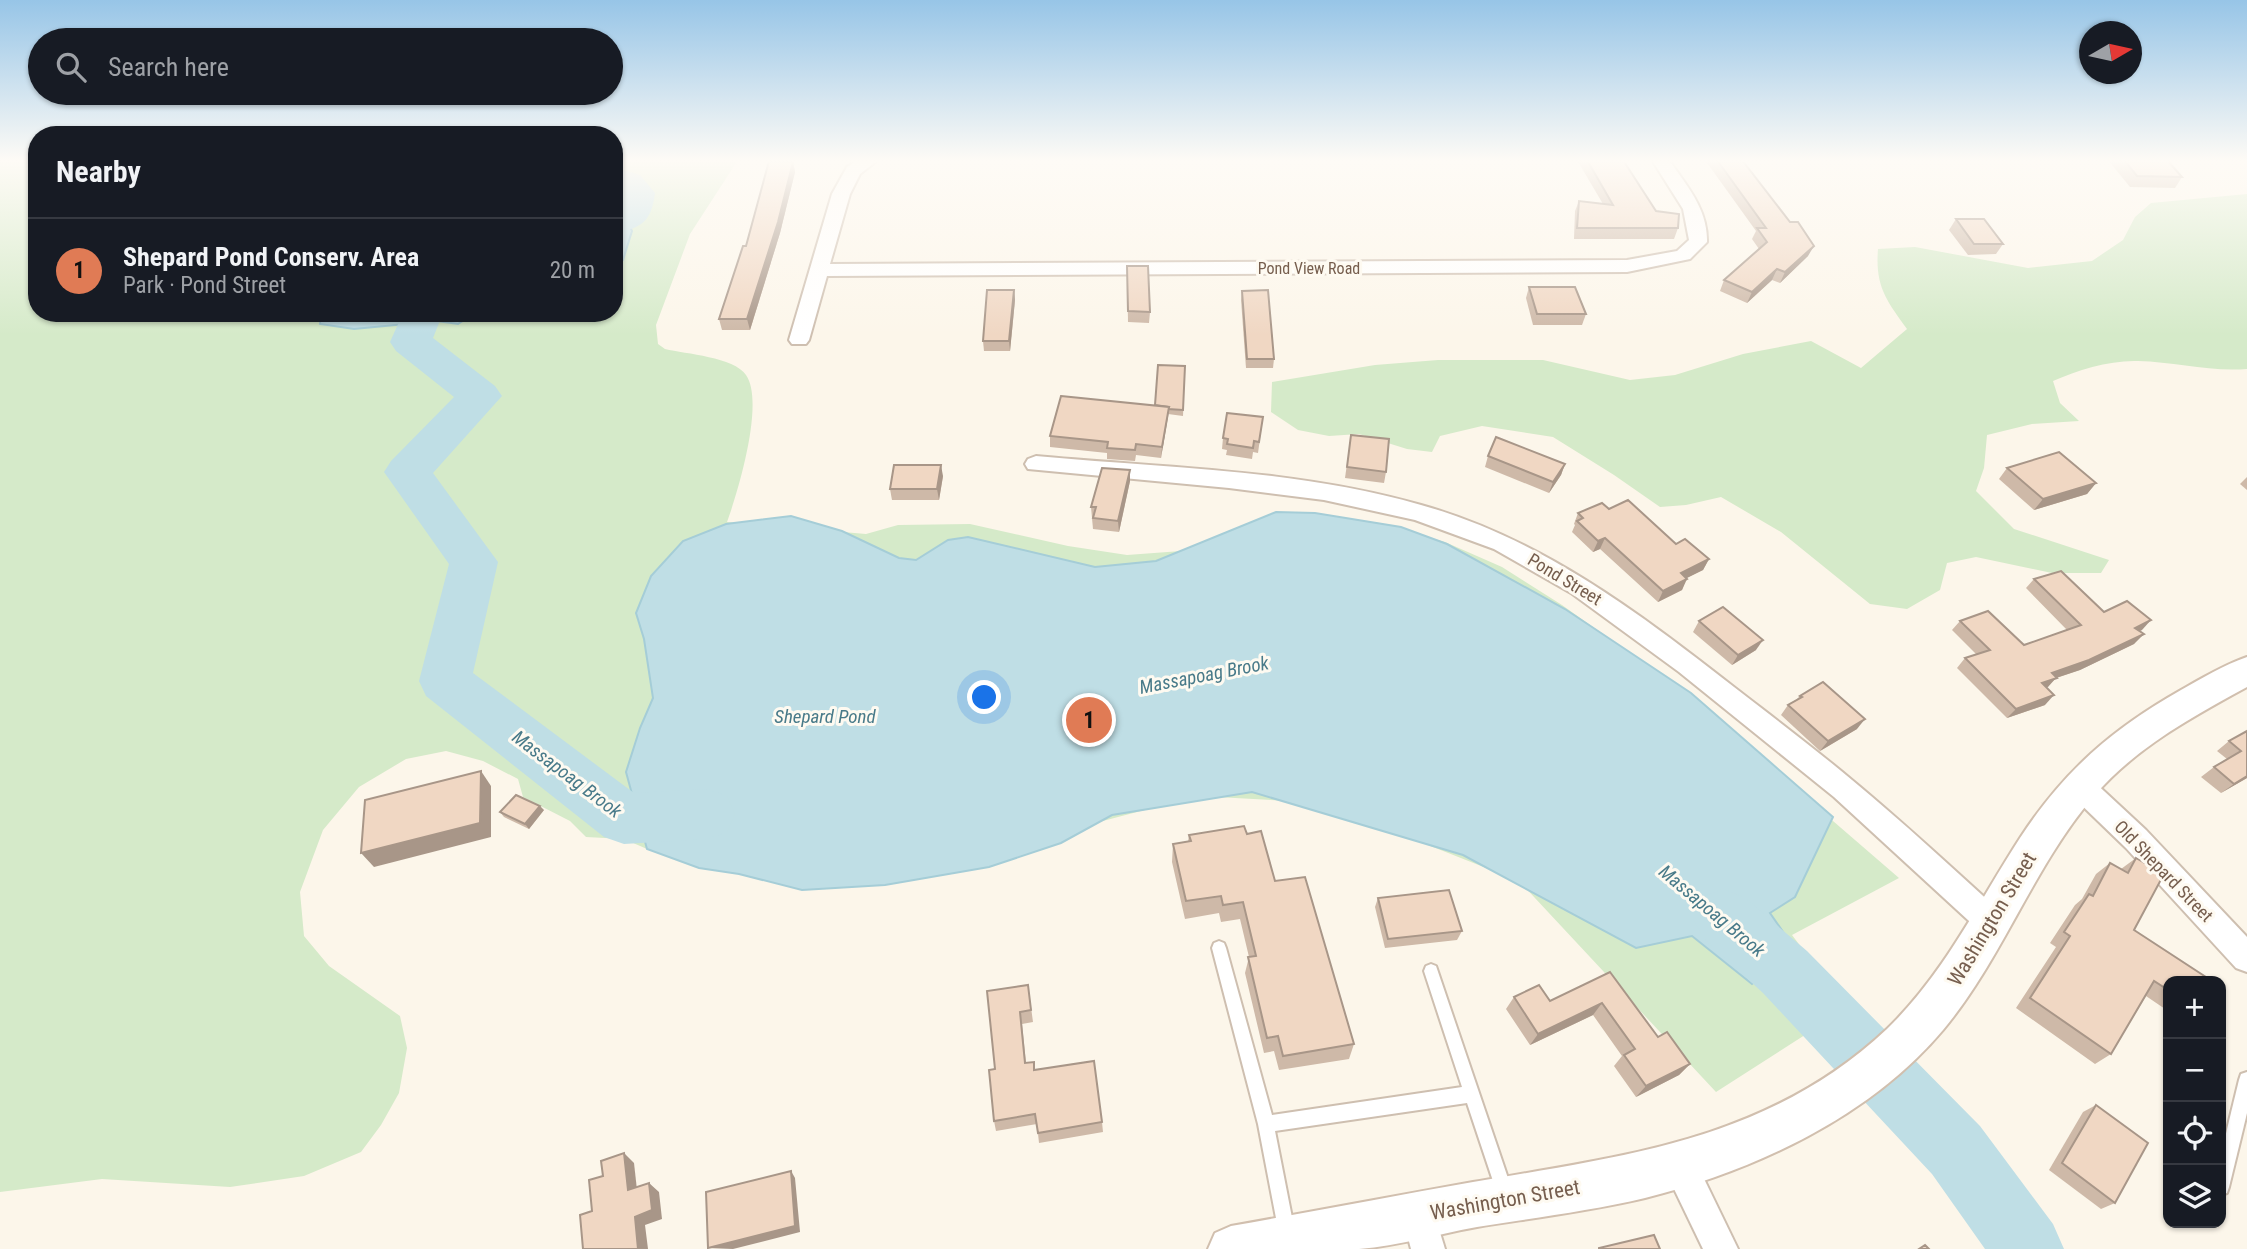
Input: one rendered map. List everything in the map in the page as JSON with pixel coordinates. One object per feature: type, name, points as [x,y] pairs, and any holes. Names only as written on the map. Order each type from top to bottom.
[{"type":"main road","name":"Washington Street","points":[[1231,1249],[1287,1239],[1424,1232],[1508,1200],[1646,1175],[1740,1144],[1788,1122],[1863,1075],[1901,1044],[1944,998],[1969,963],[2029,856],[2080,786],[2128,742],[2191,701],[2247,671]]},
{"type":"street","points":[[799,340],[835,218]]},
{"type":"street","name":"Pond View Road","points":[[821,270],[1628,266],[1683,255],[1698,242],[1700,230],[1695,218]]},
{"type":"street","name":"Pond Street","points":[[1036,464],[1264,485],[1361,497],[1421,512],[1480,533],[1565,575],[1631,620],[1843,789],[1991,922]]},
{"type":"street","name":"Old Shepard Street","points":[[2080,786],[2136,839],[2247,958]]},
{"type":"street","points":[[1679,1164],[1721,1249]]},
{"type":"lane","points":[[1219,948],[1266,1124],[1287,1239]]},
{"type":"lane","points":[[1431,971],[1508,1200]]},
{"type":"lane","points":[[2226,1166],[2247,1080]]},
{"type":"lane","points":[[1266,1124],[1471,1094]]},
{"type":"green space","points":[[0,218],[28,218],[28,322],[320,324],[623,322],[623,218],[700,218],[690,234],[656,325],[658,344],[665,349],[731,364],[746,375],[751,388],[753,405],[748,447],[727,522],[866,534],[898,525],[970,524],[1068,546],[1127,555],[1181,551],[1254,528],[1291,512],[1379,523],[1445,542],[1502,567],[1562,605],[1680,689],[1899,878],[1792,935],[1845,1005],[1836,1015],[1716,1092],[1519,881],[1347,813],[1309,802],[1198,796],[1080,827],[645,841],[647,849],[624,839],[586,837],[570,821],[523,797],[518,779],[483,761],[446,751],[406,759],[359,787],[323,830],[300,892],[304,936],[329,966],[400,1016],[407,1048],[399,1093],[381,1125],[361,1152],[304,1176],[230,1187],[102,1179],[0,1192]]},
{"type":"green space","points":[[2134,218],[2247,218],[2247,369],[2138,361],[2094,366],[2053,381],[2060,403],[2079,421],[2032,424],[1987,435],[1984,468],[1976,491],[2014,529],[2109,560],[2101,573],[2052,573],[1976,557],[1947,563],[1940,590],[1907,609],[1870,604],[1781,532],[1721,497],[1686,505],[1660,507],[1553,437],[1482,426],[1440,436],[1432,452],[1407,449],[1359,434],[1329,436],[1298,430],[1271,412],[1272,382],[1375,365],[1438,360],[1543,360],[1630,380],[1675,375],[1743,354],[1811,341],[1861,368],[1907,329],[1880,283],[1878,249],[1915,247],[2028,268],[2092,261],[2123,240]]},
{"type":"water","points":[[623,218],[626,218],[632,231],[623,260]]},
{"type":"water","points":[[320,322],[427,322],[354,329]]},
{"type":"water","name":"Shepard Pond","points":[[1276,512],[1315,513],[1401,527],[1447,544],[1565,609],[1691,693],[1833,817],[1795,897],[1770,913],[1792,945],[1775,965],[1752,984],[1692,936],[1636,948],[1463,855],[1252,792],[1112,815],[1061,843],[989,867],[885,885],[802,890],[739,874],[699,868],[647,849],[626,772],[653,698],[644,639],[636,613],[651,576],[683,541],[726,524],[791,516],[842,531],[899,558],[916,560],[948,540],[968,537],[1095,567],[1156,561]]},
{"type":"building","points":[[753,218],[779,218],[747,319],[719,319],[743,246],[746,246]]},
{"type":"building","points":[[1578,218],[1679,218],[1678,228],[1577,228]]},
{"type":"building","points":[[1759,218],[1787,218],[1790,222],[1798,222],[1814,246],[1785,272],[1777,269],[1752,292],[1724,280],[1767,242],[1757,228],[1766,228]]},
{"type":"building","points":[[1956,219],[1984,219],[2003,244],[1974,244]]},
{"type":"building","points":[[1127,266],[1148,266],[1150,312],[1128,311]]},
{"type":"building","points":[[1529,287],[1575,287],[1586,314],[1537,314]]},
{"type":"building","points":[[987,290],[1014,290],[1009,341],[983,341]]},
{"type":"building","points":[[1268,290],[1274,359],[1247,359],[1242,291]]},
{"type":"building","points":[[1158,365],[1185,366],[1183,410],[1155,405]]},
{"type":"building","points":[[1061,396],[1169,407],[1162,447],[1136,444],[1135,450],[1107,448],[1108,442],[1050,436]]},
{"type":"building","points":[[1227,413],[1263,417],[1259,442],[1254,441],[1253,448],[1227,444],[1228,439],[1223,438]]},
{"type":"building","points":[[1351,435],[1389,439],[1386,472],[1347,467]]},
{"type":"building","points":[[1496,437],[1565,464],[1553,482],[1488,456]]},
{"type":"building","points":[[2059,452],[2096,483],[2043,499],[2007,468]]},
{"type":"building","points":[[894,465],[941,465],[937,489],[890,489]]},
{"type":"building","points":[[1102,468],[1130,470],[1118,521],[1093,518],[1096,507],[1091,507]]},
{"type":"building","points":[[1628,500],[1676,544],[1685,539],[1709,559],[1681,573],[1687,579],[1663,591],[1605,538],[1598,541],[1577,521],[1583,518],[1578,513],[1602,503],[1609,509]]},
{"type":"building","points":[[2061,571],[2104,612],[2127,601],[2151,620],[2135,628],[2144,634],[2089,660],[2052,673],[2057,678],[2042,683],[2054,695],[2016,709],[1965,658],[1990,650],[1960,621],[1988,611],[2024,645],[2081,625],[2034,579]]},
{"type":"building","points":[[1723,607],[1763,640],[1738,655],[1699,621]]},
{"type":"building","points":[[1823,682],[1865,719],[1828,741],[1788,705]]},
{"type":"building","points":[[2247,731],[2247,776],[2234,784],[2214,767],[2241,751],[2229,741]]},
{"type":"building","points":[[481,771],[480,823],[361,853],[365,800]]},
{"type":"building","points":[[516,795],[540,806],[525,824],[500,812]]},
{"type":"building","points":[[1244,826],[1247,834],[1261,831],[1275,881],[1305,877],[1354,1044],[1283,1056],[1278,1036],[1267,1038],[1248,957],[1256,956],[1243,902],[1223,905],[1221,896],[1186,901],[1173,844],[1191,841],[1189,835]]},
{"type":"building","points":[[2136,858],[2164,874],[2134,930],[2204,976],[2163,976],[2163,987],[2154,981],[2111,1054],[2030,998],[2070,936],[2064,932],[2089,894],[2093,896],[2110,863],[2128,873]]},
{"type":"building","points":[[1449,890],[1462,931],[1388,939],[1378,898]]},
{"type":"building","points":[[1610,972],[1658,1037],[1667,1032],[1690,1064],[1646,1086],[1624,1055],[1635,1049],[1602,1003],[1538,1034],[1514,997],[1539,985],[1550,1001]]},
{"type":"building","points":[[1028,985],[1031,1010],[1020,1012],[1025,1063],[1034,1062],[1034,1070],[1094,1061],[1102,1122],[1038,1133],[1035,1114],[994,1121],[989,1070],[995,1069],[987,991]]},
{"type":"building","points":[[2096,1105],[2148,1143],[2115,1203],[2062,1163]]},
{"type":"building","points":[[624,1153],[628,1190],[649,1183],[652,1210],[635,1217],[638,1249],[583,1249],[580,1215],[592,1211],[589,1180],[603,1176],[601,1161]]},
{"type":"building","points":[[791,1171],[795,1226],[708,1248],[706,1192]]},
{"type":"building","points":[[1654,1235],[1660,1249],[1599,1249],[1599,1248]]},
{"type":"waterway","name":"Massapoag Brook","points":[[419,322],[411,342],[480,396],[407,472],[474,562],[445,681],[624,819],[707,814]]},
{"type":"waterway","name":"Massapoag Brook","points":[[1723,917],[1785,972],[1956,1150],[2028,1249]]},
{"type":"place","name":"Shepard Pond Conserv. Area","points":[[1089,720]]}]
